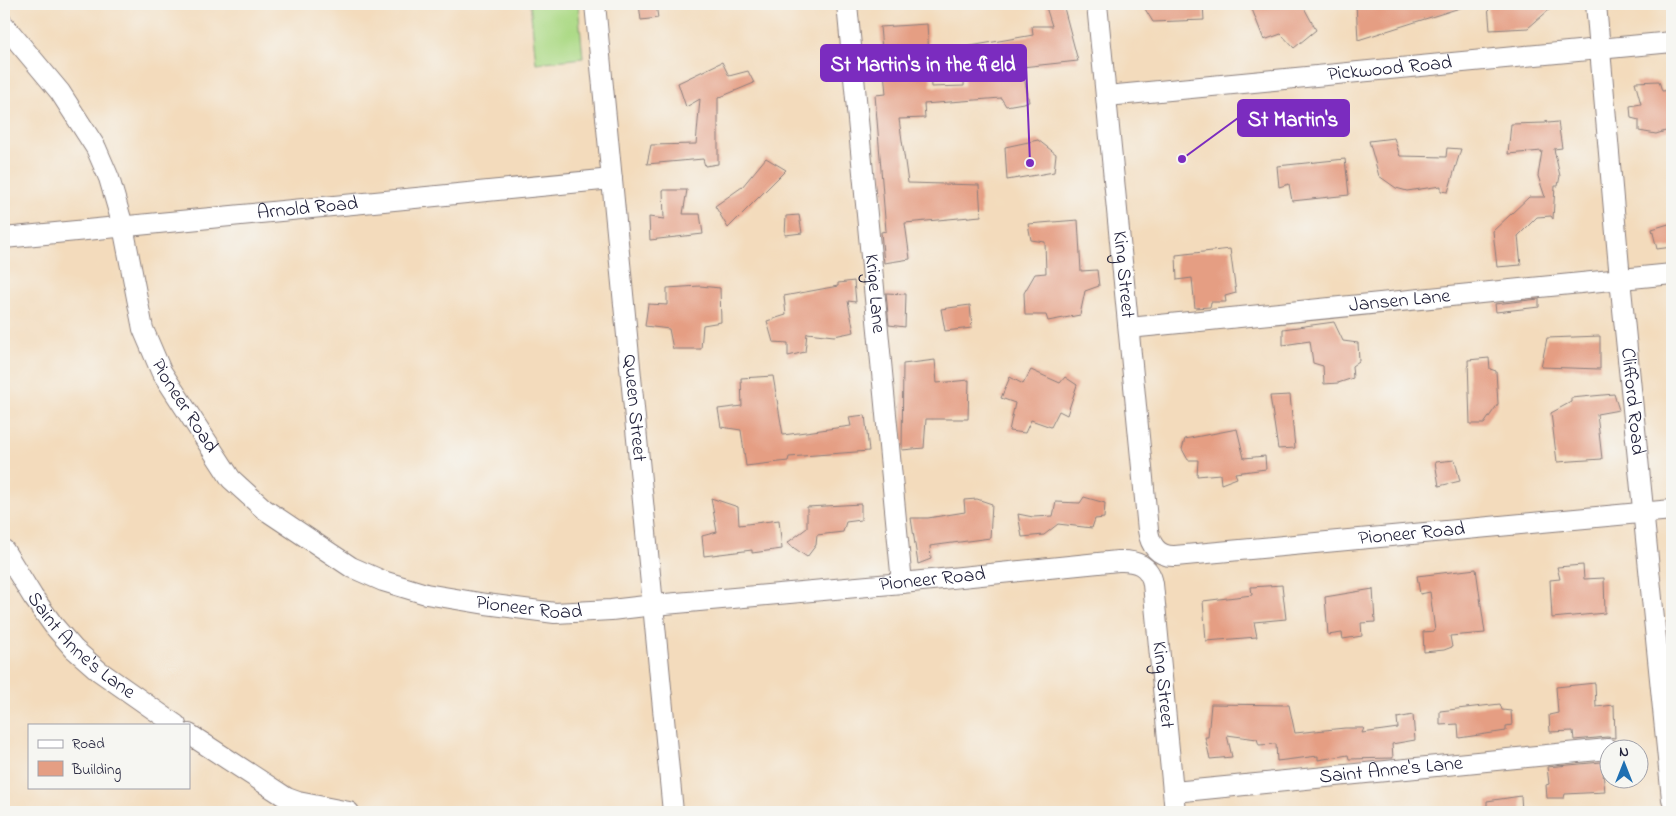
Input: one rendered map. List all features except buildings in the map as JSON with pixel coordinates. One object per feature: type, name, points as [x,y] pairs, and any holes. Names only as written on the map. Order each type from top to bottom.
[{"type":"street","name":"Queen Street","points":[[595,4],[673,812]]},
{"type":"street","name":"Krige Lane","points":[[847,4],[902,583]]},
{"type":"street","name":"King Street","points":[[1098,4],[1148,530],[1153,547]]},
{"type":"street","name":"Clifford Road","points":[[1596,4],[1620,279],[1669,742],[1672,799]]},
{"type":"street","name":"Pioneer Road","points":[[4,25],[60,92],[96,148],[110,178],[123,226],[143,329],[161,371],[231,479],[264,509],[351,567],[426,594],[549,613],[611,610],[1118,561],[1138,563]]},
{"type":"street","name":"Pickwood Road","points":[[1107,96],[1672,42]]},
{"type":"street","name":"Arnold Road","points":[[4,238],[612,179]]},
{"type":"street","name":"Jansen Lane","points":[[1129,328],[1672,274]]},
{"type":"street","name":"Pioneer Road","points":[[1153,547],[1162,554],[1170,556],[1672,510]]},
{"type":"street","name":"Saint Anne's Lane","points":[[4,550],[33,597],[74,649],[100,671],[175,724]]},
{"type":"street","name":"King Street","points":[[1138,563],[1144,566],[1151,575],[1153,584],[1175,812]]},
{"type":"street","points":[[190,735],[287,798],[348,812]]},
{"type":"street","name":"Saint Anne's Lane","points":[[1174,792],[1598,751]]},
{"type":"green space","points":[[530,4],[578,4],[583,58],[536,63]]},
{"type":"place","name":"St Martin's","points":[[1182,159]]},
{"type":"place","name":"St Martin's in the field","points":[[1030,163]]}]
